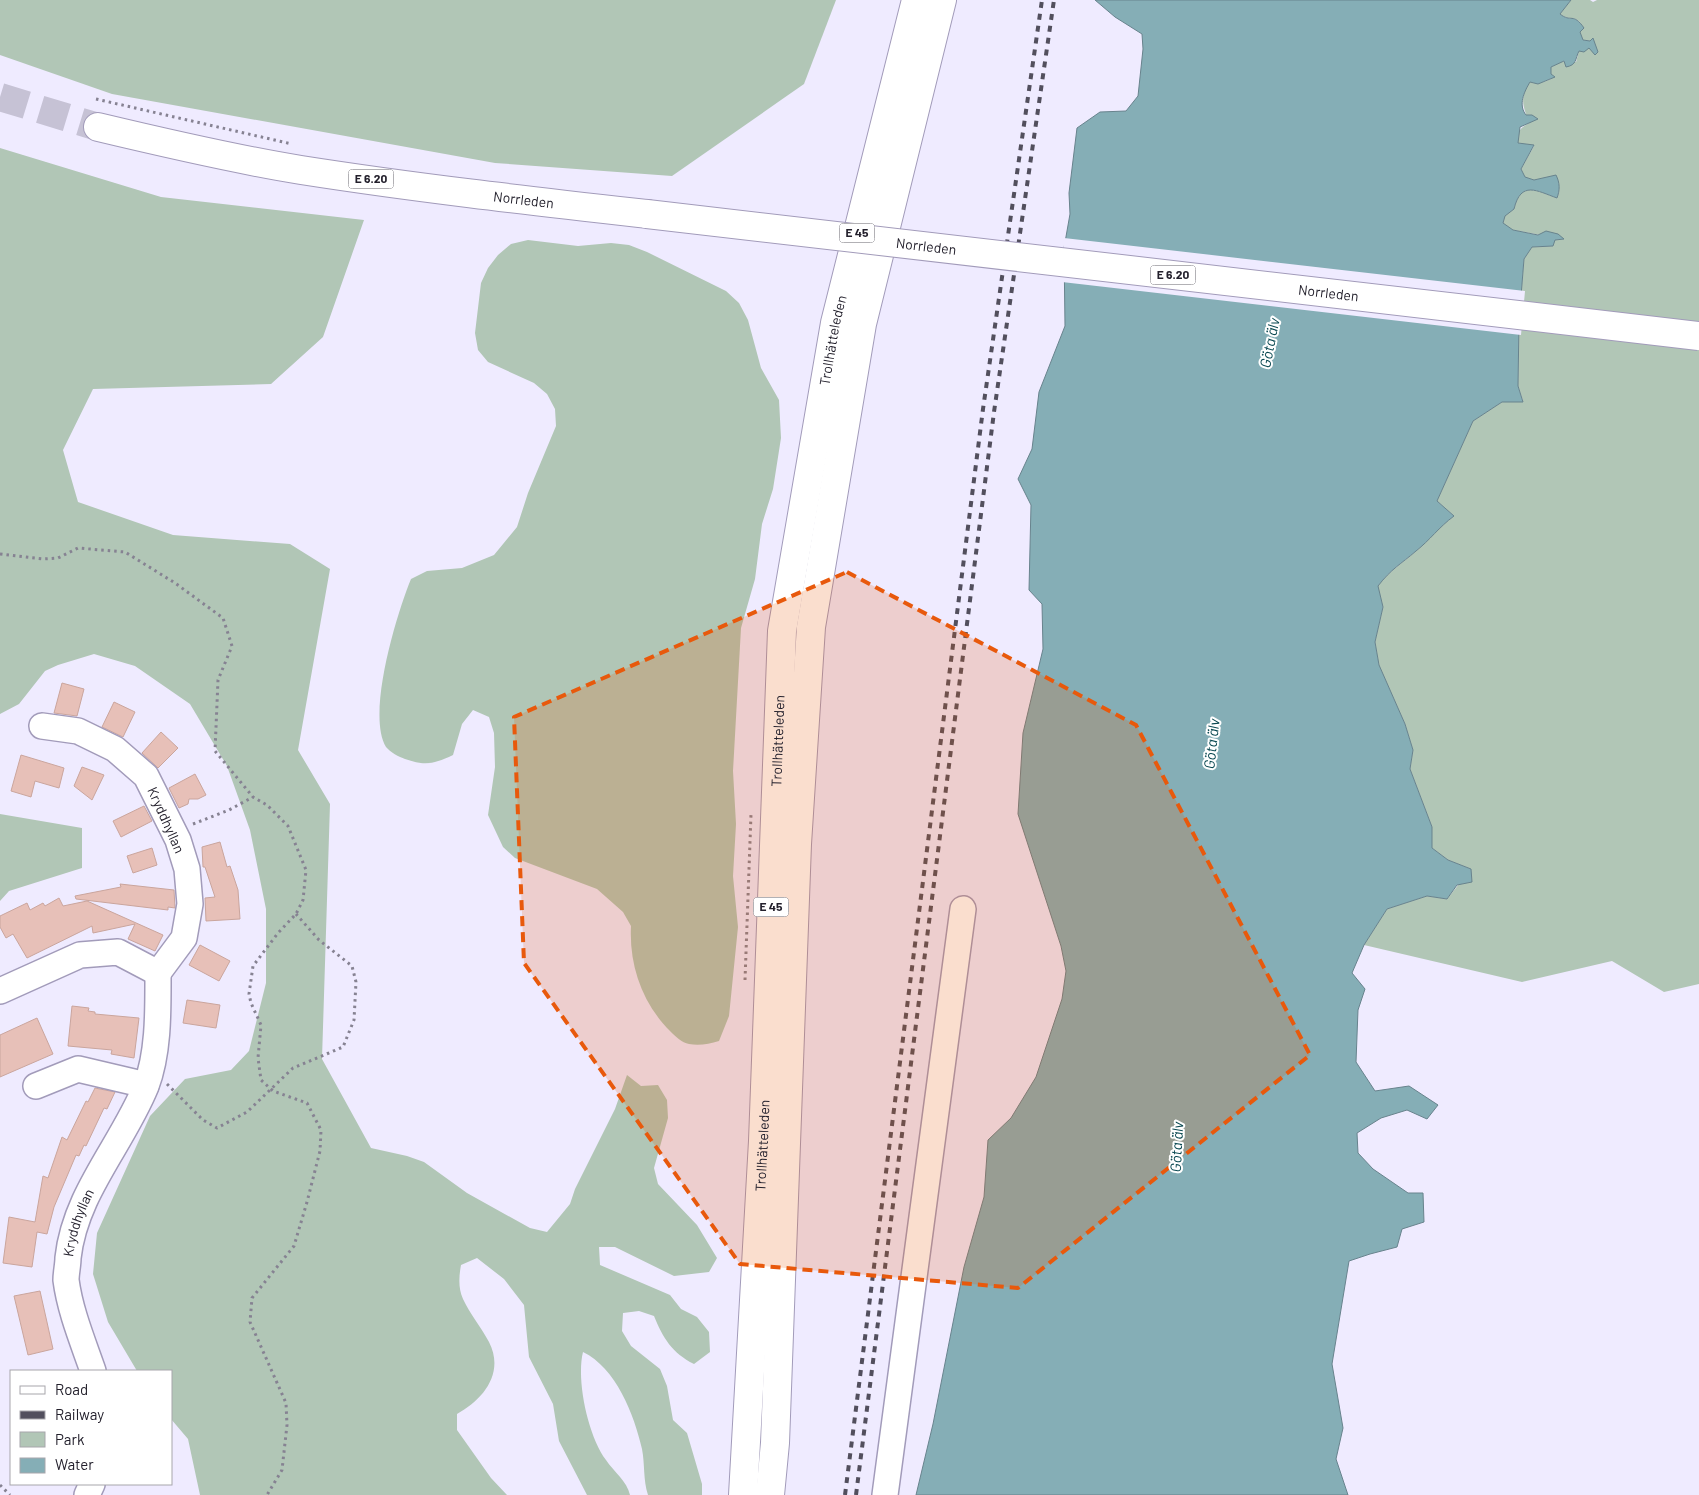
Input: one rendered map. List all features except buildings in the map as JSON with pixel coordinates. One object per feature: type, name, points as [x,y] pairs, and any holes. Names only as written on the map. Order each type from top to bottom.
[{"type":"highway","name":"Trollhätteleden","points":[[743,1495],[763,1141],[782,631],[835,323],[916,0]]},
{"type":"highway","name":"Trollhätteleden","points":[[770,1495],[775,1443],[797,854],[811,627],[862,324],[942,0]]},
{"type":"highway","name":"Norrleden","points":[[98,127],[196,150],[301,170],[464,192],[1699,336]]},
{"type":"street","name":"Kryddhyllan","points":[[42,726],[78,731],[115,749],[146,776],[174,832],[187,869],[190,904],[184,938],[158,973],[159,1025],[146,1085],[89,1190],[71,1237],[66,1279],[75,1318],[94,1370]]},
{"type":"street","points":[[885,1495],[963,909]]},
{"type":"street","points":[[0,991],[80,954],[118,952],[158,973]]},
{"type":"street","points":[[36,1086],[78,1068],[146,1085]]},
{"type":"path","points":[[96,99],[296,145]]},
{"type":"path","points":[[0,554],[44,559],[58,558],[78,548],[125,552],[176,583],[223,618],[232,646],[218,680],[215,751],[253,796],[267,804],[288,826],[306,870],[303,900],[296,914],[278,932],[253,966],[249,994],[250,1003],[261,1025],[258,1058],[261,1080],[270,1088],[307,1103],[321,1130],[320,1151],[294,1246],[252,1298],[250,1322],[286,1403],[287,1425],[282,1470],[267,1495]]},
{"type":"path","points":[[174,832],[229,810],[253,796]]},
{"type":"path","points":[[146,1085],[166,1083],[203,1120],[217,1128],[247,1112],[270,1088],[294,1068],[343,1047],[354,1020],[356,982],[352,966],[319,940],[296,914]]},
{"type":"path","points":[[0,1485],[10,1495]]},
{"type":"highlighted area","points":[[847,572],[1136,725],[1310,1055],[1018,1288],[740,1264],[524,963],[514,717]]},
{"type":"green space","points":[[0,0],[836,0],[804,84],[672,176],[495,163],[112,94],[0,55]]},
{"type":"green space","points":[[1571,0],[1590,0],[1593,2],[1597,0],[1699,0],[1699,984],[1664,992],[1612,961],[1522,982],[1364,945],[1387,909],[1427,896],[1447,899],[1471,869],[1448,860],[1432,848],[1432,827],[1410,769],[1413,750],[1405,724],[1379,666],[1375,642],[1383,607],[1377,586],[1454,516],[1437,501],[1473,421],[1502,402],[1523,401],[1518,386],[1519,321],[1524,259],[1532,247],[1553,246],[1554,240],[1563,239],[1513,230],[1503,224],[1504,216],[1514,209],[1517,200],[1525,191],[1536,191],[1557,198],[1559,192],[1546,179],[1534,180],[1525,178],[1521,169],[1534,146],[1518,143],[1518,139],[1520,131],[1529,123],[1523,98],[1530,82],[1539,83],[1551,79],[1554,77],[1551,74],[1551,67],[1560,62],[1576,62],[1579,51],[1595,46],[1593,38],[1590,41],[1583,40],[1579,32],[1582,26],[1578,20],[1560,14]]},
{"type":"green space","points":[[0,148],[161,197],[364,220],[323,337],[271,384],[93,389],[63,450],[78,502],[173,535],[290,544],[330,569],[298,750],[330,804],[322,1059],[371,1148],[424,1162],[467,1193],[530,1228],[547,1232],[570,1204],[575,1189],[615,1109],[627,1075],[641,1086],[658,1085],[667,1100],[668,1118],[654,1168],[658,1184],[697,1225],[717,1258],[709,1272],[674,1276],[615,1247],[599,1247],[600,1265],[670,1295],[681,1309],[697,1317],[709,1332],[710,1352],[694,1364],[686,1360],[669,1344],[654,1316],[639,1311],[623,1313],[622,1331],[631,1346],[660,1369],[667,1386],[673,1420],[687,1433],[702,1484],[702,1495],[648,1495],[639,1435],[629,1407],[614,1380],[605,1369],[595,1359],[583,1352],[581,1364],[582,1392],[589,1423],[600,1450],[623,1481],[630,1495],[587,1495],[559,1441],[553,1404],[529,1357],[524,1305],[504,1279],[477,1258],[461,1265],[460,1291],[466,1305],[489,1342],[493,1353],[493,1375],[483,1393],[457,1414],[457,1430],[491,1478],[507,1495],[200,1495],[188,1439],[172,1420],[172,1370],[136,1370],[108,1322],[93,1274],[97,1233],[150,1116],[185,1079],[231,1070],[249,1051],[266,983],[266,909],[250,830],[227,766],[190,704],[135,666],[94,654],[58,665],[45,671],[19,704],[0,714]]},
{"type":"green space","points":[[528,240],[578,246],[611,243],[629,245],[726,291],[739,303],[748,320],[761,368],[779,400],[781,438],[773,489],[762,524],[755,579],[741,628],[733,771],[736,824],[733,876],[738,927],[729,1016],[719,1041],[712,1043],[693,1045],[681,1041],[660,1020],[639,983],[632,955],[631,926],[623,912],[597,889],[515,858],[503,847],[488,815],[495,767],[494,733],[489,717],[473,710],[462,724],[453,755],[429,763],[412,761],[390,751],[386,747],[381,732],[381,688],[398,615],[411,579],[427,571],[462,568],[494,555],[517,527],[528,493],[556,426],[555,409],[547,394],[534,383],[488,362],[478,350],[475,333],[481,283],[488,268],[498,255],[511,244]]},
{"type":"green space","points":[[0,814],[82,828],[82,868],[9,891],[0,901]]},
{"type":"water","name":"Göta älv","points":[[1095,0],[1571,0],[1560,14],[1577,20],[1580,23],[1584,28],[1580,32],[1583,40],[1590,41],[1593,38],[1598,52],[1595,55],[1589,48],[1584,52],[1579,51],[1572,65],[1566,67],[1564,61],[1551,67],[1551,74],[1555,77],[1538,84],[1530,82],[1523,98],[1522,107],[1526,115],[1532,115],[1538,119],[1520,127],[1518,143],[1534,145],[1521,169],[1525,177],[1534,180],[1556,175],[1559,192],[1557,198],[1536,191],[1525,191],[1517,200],[1514,209],[1505,216],[1503,223],[1513,230],[1538,235],[1546,231],[1558,234],[1564,239],[1555,240],[1553,246],[1532,247],[1524,259],[1519,321],[1518,386],[1523,402],[1502,402],[1473,421],[1437,501],[1454,516],[1392,571],[1378,586],[1383,607],[1375,642],[1379,665],[1405,724],[1413,750],[1410,769],[1432,827],[1432,848],[1448,860],[1471,869],[1472,882],[1457,885],[1447,899],[1427,896],[1387,909],[1364,945],[1352,973],[1365,989],[1358,1010],[1356,1062],[1375,1091],[1409,1086],[1438,1105],[1427,1119],[1407,1110],[1381,1118],[1357,1133],[1358,1153],[1373,1169],[1408,1193],[1423,1193],[1424,1222],[1402,1229],[1397,1247],[1349,1261],[1332,1364],[1343,1428],[1336,1459],[1348,1495],[916,1495],[933,1424],[964,1267],[984,1197],[988,1140],[1011,1118],[1036,1077],[1062,999],[1066,971],[1061,946],[1018,814],[1023,733],[1043,649],[1042,604],[1029,590],[1031,505],[1018,479],[1032,449],[1039,392],[1065,326],[1064,248],[1070,214],[1069,193],[1077,128],[1100,112],[1126,111],[1138,96],[1143,49],[1142,34],[1115,17]]},
{"type":"pier","points":[[1064,238],[1525,291],[1521,335],[1062,282]]},
{"type":"tunnel","points":[[0,97],[98,127]]},
{"type":"railway","points":[[845,1495],[983,409],[1042,0]]},
{"type":"railway","points":[[856,1495],[994,412],[1054,0]]}]
